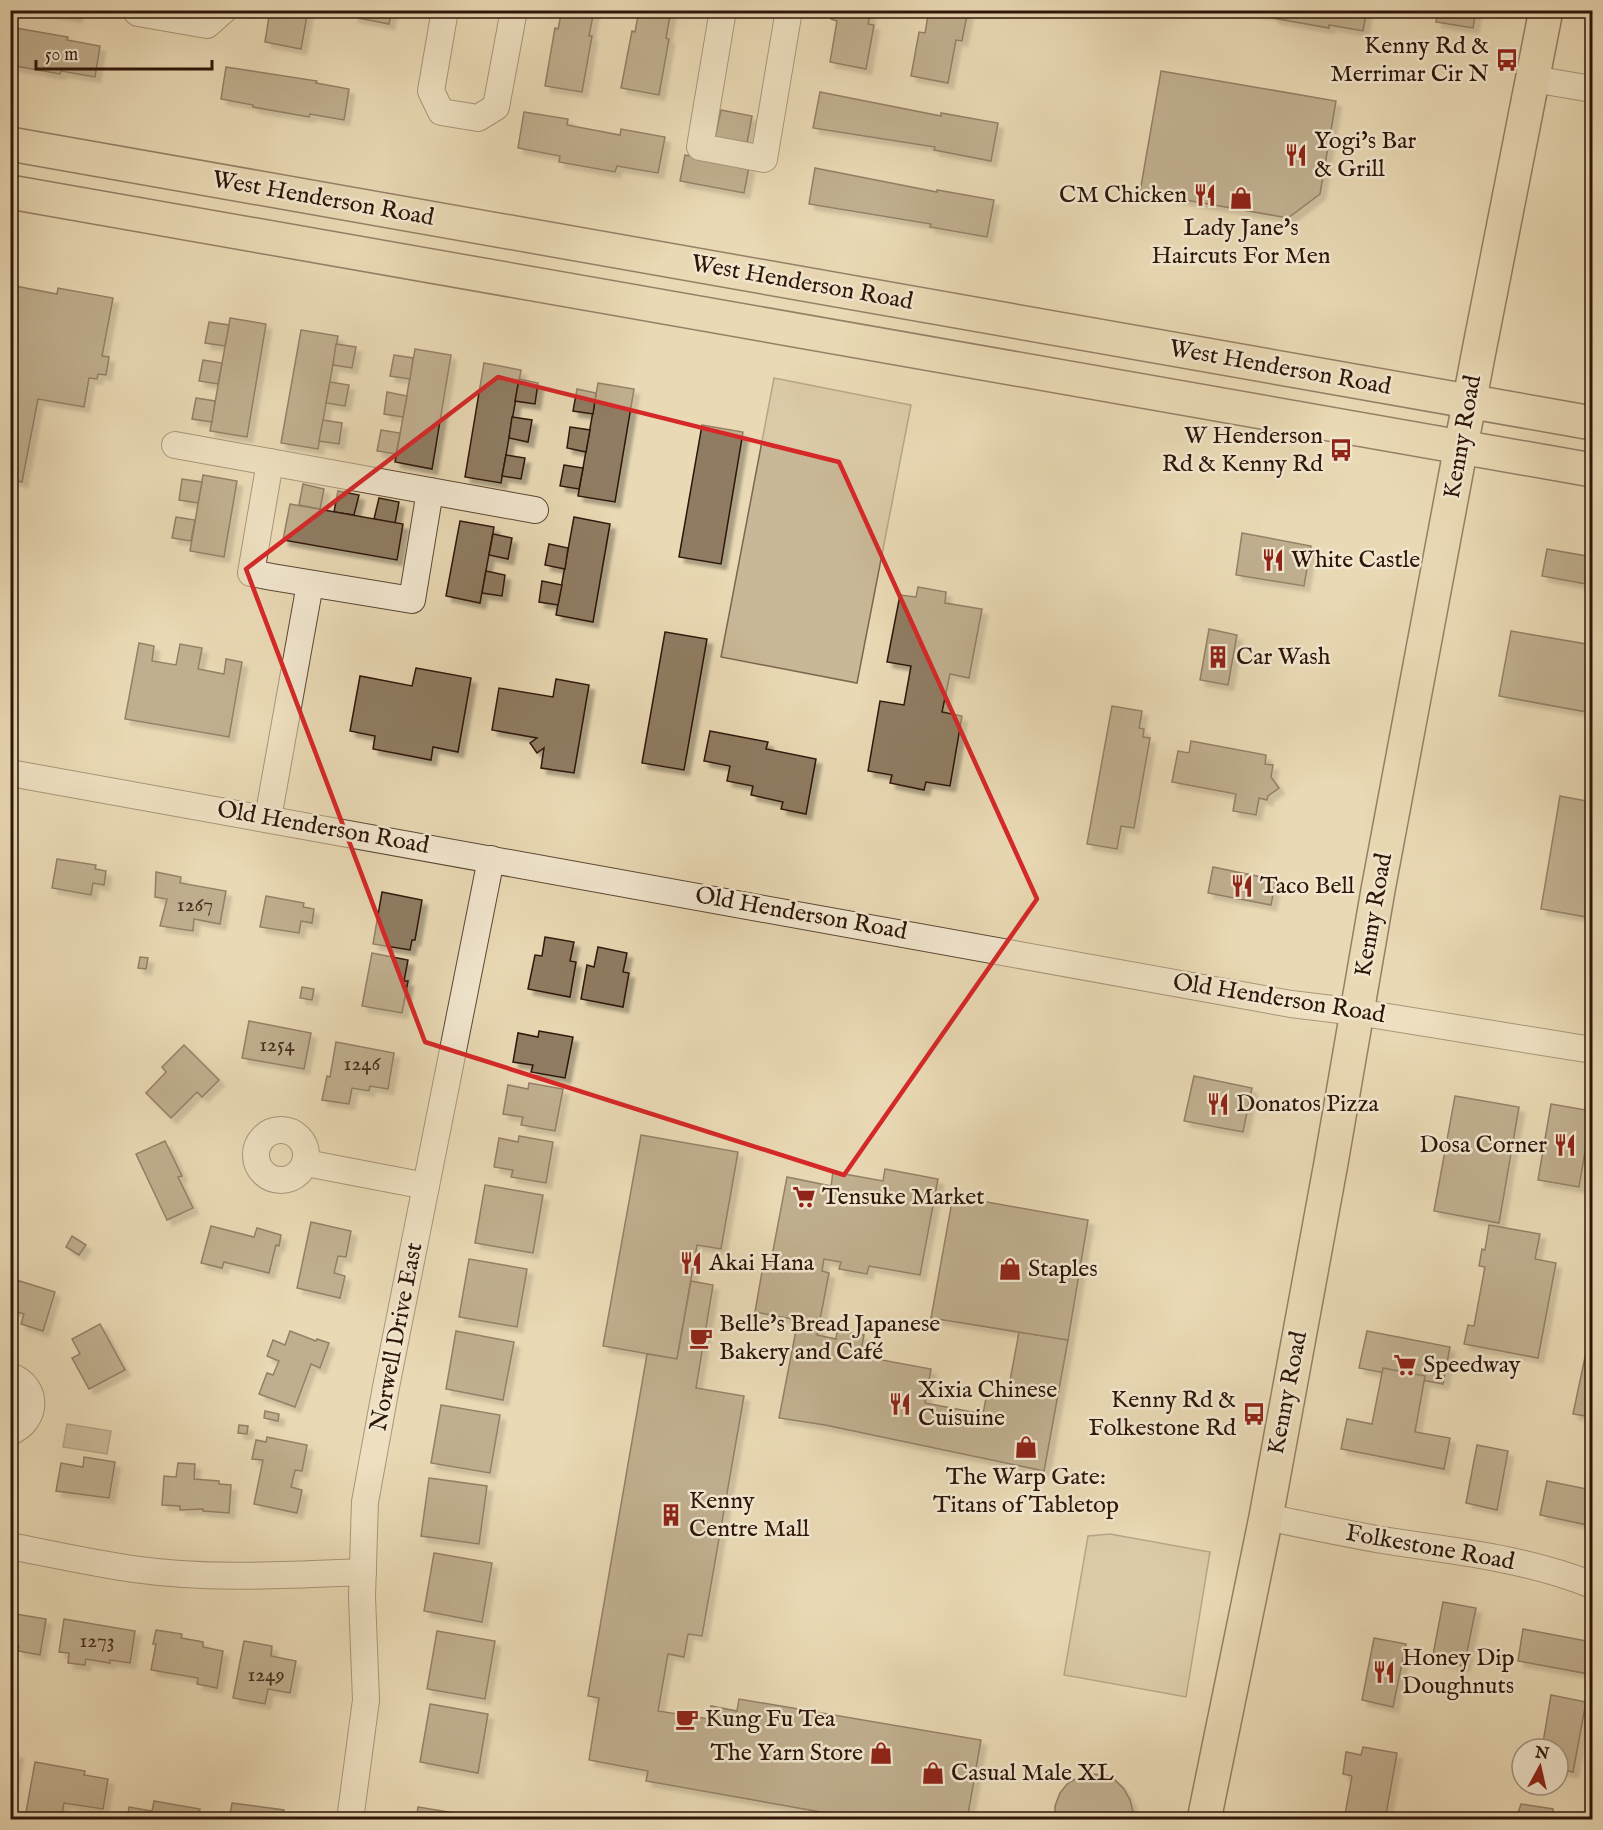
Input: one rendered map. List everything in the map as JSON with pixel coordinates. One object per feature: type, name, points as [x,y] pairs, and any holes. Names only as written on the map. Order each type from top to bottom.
[{"type":"main road","name":"Kenny Road","points":[[1204,1820],[1266,1517],[1461,446],[1546,10]]},
{"type":"main road","name":"West Henderson Road","points":[[10,144],[1593,423]]},
{"type":"main road","name":"West Henderson Road","points":[[10,192],[1593,470]]},
{"type":"street","points":[[135,10],[138,13],[207,25],[224,10]]},
{"type":"street","points":[[446,10],[431,91],[441,112],[478,118],[496,107],[514,10]]},
{"type":"street","points":[[723,10],[700,147],[764,159],[789,10]]},
{"type":"street","points":[[1533,79],[1592,84]]},
{"type":"street","points":[[175,445],[535,510]]},
{"type":"street","points":[[270,462],[251,573],[310,584],[412,600],[430,491]]},
{"type":"street","points":[[268,818],[310,584]]},
{"type":"street","name":"Old Henderson Road","points":[[10,773],[1291,1004],[1357,1012],[1593,1050]]},
{"type":"street","name":"Norwell Drive East","points":[[350,1820],[366,1700],[363,1572],[365,1502],[491,859]]},
{"type":"street","points":[[306,1164],[426,1186]]},
{"type":"street","points":[[10,1376],[24,1384],[31,1402],[31,1411],[27,1420],[21,1427],[10,1432]]},
{"type":"street","name":"Folkestone Road","points":[[1266,1517],[1347,1534],[1504,1560],[1557,1572],[1593,1585]]},
{"type":"street","points":[[10,1546],[134,1569],[198,1574],[282,1575],[363,1572]]},
{"type":"highlighted area","points":[[498,377],[839,462],[1037,899],[844,1175],[425,1042],[246,569]]},
{"type":"shaded area","points":[[774,378],[911,405],[857,683],[721,657]]},
{"type":"shaded area","points":[[67,1424],[111,1431],[107,1454],[63,1447]]},
{"type":"shaded area","points":[[1110,1534],[1210,1552],[1186,1697],[1064,1675],[1088,1536]]},
{"type":"building","points":[[41,10],[77,10],[76,17]]},
{"type":"building","points":[[270,10],[308,10],[301,49],[265,42]]},
{"type":"building","points":[[354,10],[392,10],[389,24],[353,17]]},
{"type":"building","points":[[562,10],[594,10],[582,92],[545,86],[555,28],[558,29]]},
{"type":"building","points":[[639,10],[671,10],[666,38],[669,39],[659,95],[621,88],[632,31],[635,32]]},
{"type":"building","points":[[833,10],[871,10],[868,24],[874,25],[866,69],[830,62],[837,21],[831,19]]},
{"type":"building","points":[[929,10],[968,10],[962,41],[956,40],[948,83],[911,76],[919,32],[925,33]]},
{"type":"building","points":[[1245,10],[1367,10],[1363,31],[1329,25],[1329,28],[1273,18],[1273,15]]},
{"type":"building","points":[[1438,10],[1476,10],[1473,28],[1436,22]]},
{"type":"building","points":[[10,27],[68,37],[67,40],[100,46],[95,77],[61,71],[60,74],[10,65]]},
{"type":"building","points":[[226,67],[317,81],[316,83],[349,89],[344,120],[310,114],[309,117],[221,99]]},
{"type":"building","points":[[1161,71],[1336,101],[1320,194],[1288,218],[1140,192]]},
{"type":"building","points":[[820,92],[941,116],[941,113],[998,123],[991,161],[934,150],[935,147],[813,128]]},
{"type":"building","points":[[721,110],[752,116],[747,143],[715,137]]},
{"type":"building","points":[[524,112],[568,119],[567,125],[620,135],[621,129],[665,137],[658,173],[617,166],[615,172],[559,162],[560,156],[518,148]]},
{"type":"building","points":[[685,155],[749,167],[744,193],[680,181]]},
{"type":"building","points":[[815,168],[937,192],[937,190],[994,200],[987,237],[930,227],[931,224],[809,204]]},
{"type":"building","points":[[10,285],[57,294],[58,288],[113,298],[102,356],[109,357],[106,375],[98,374],[97,379],[89,378],[84,407],[38,399],[22,482],[10,479]]},
{"type":"building","points":[[230,318],[266,324],[247,437],[210,431]]},
{"type":"building","points":[[209,322],[229,325],[225,346],[205,343]]},
{"type":"building","points":[[301,330],[338,336],[318,449],[281,443]]},
{"type":"building","points":[[336,344],[356,347],[352,368],[333,365]]},
{"type":"building","points":[[415,349],[451,355],[432,469],[395,462]]},
{"type":"building","points":[[394,355],[413,358],[410,379],[390,376]]},
{"type":"building","points":[[203,360],[222,363],[218,384],[199,381]]},
{"type":"building","points":[[484,363],[521,370],[501,483],[465,477]]},
{"type":"building","points":[[519,379],[538,383],[535,404],[515,401]]},
{"type":"building","points":[[330,382],[349,385],[345,406],[326,403]]},
{"type":"building","points":[[598,383],[634,389],[615,502],[578,496]]},
{"type":"building","points":[[577,389],[596,393],[593,414],[573,411]]},
{"type":"building","points":[[387,392],[407,396],[403,417],[384,414]]},
{"type":"building","points":[[196,398],[215,401],[212,422],[192,419]]},
{"type":"building","points":[[512,417],[532,420],[528,442],[509,438]]},
{"type":"building","points":[[323,420],[342,423],[339,444],[319,441]]},
{"type":"building","points":[[702,425],[743,432],[721,564],[679,557]]},
{"type":"building","points":[[570,427],[590,430],[586,452],[567,448]]},
{"type":"building","points":[[381,430],[400,433],[396,454],[377,451]]},
{"type":"building","points":[[506,455],[525,458],[521,479],[502,476]]},
{"type":"building","points":[[564,465],[583,468],[579,489],[560,486]]},
{"type":"building","points":[[203,475],[237,481],[224,557],[190,551]]},
{"type":"building","points":[[182,479],[202,482],[198,503],[179,500]]},
{"type":"building","points":[[303,484],[324,489],[320,509],[299,505]]},
{"type":"building","points":[[338,491],[359,495],[354,515],[334,512]]},
{"type":"building","points":[[379,498],[399,502],[395,523],[374,519]]},
{"type":"building","points":[[290,504],[403,524],[397,560],[283,540]]},
{"type":"building","points":[[176,517],[195,520],[191,541],[172,538]]},
{"type":"building","points":[[574,517],[610,524],[593,622],[556,615]]},
{"type":"building","points":[[460,521],[494,527],[480,603],[446,596]]},
{"type":"building","name":"White Castle","points":[[1242,533],[1311,546],[1304,586],[1236,575]]},
{"type":"building","points":[[493,534],[512,538],[508,559],[489,555]]},
{"type":"building","points":[[549,544],[568,548],[565,569],[545,565]]},
{"type":"building","points":[[1547,549],[1592,557],[1592,585],[1542,576]]},
{"type":"building","points":[[486,571],[505,575],[502,596],[482,593]]},
{"type":"building","points":[[542,581],[562,585],[558,605],[539,602]]},
{"type":"building","points":[[918,587],[946,592],[945,603],[982,609],[969,678],[950,674],[942,712],[962,716],[950,786],[926,782],[924,790],[890,783],[892,775],[868,771],[880,701],[904,705],[911,666],[887,662],[900,595],[916,597]]},
{"type":"building","name":"Car Wash","points":[[1209,629],[1237,635],[1228,685],[1200,680]]},
{"type":"building","points":[[1511,631],[1592,645],[1592,713],[1499,696]]},
{"type":"building","points":[[665,632],[707,639],[684,770],[642,763]]},
{"type":"building","points":[[139,643],[154,646],[152,661],[176,665],[180,644],[202,648],[198,669],[224,674],[226,659],[242,662],[229,737],[125,719]]},
{"type":"building","points":[[416,668],[471,678],[458,752],[433,747],[431,760],[373,749],[375,736],[350,731],[360,676],[412,686]]},
{"type":"building","points":[[556,679],[589,685],[574,773],[541,768],[544,748],[537,753],[530,743],[537,738],[492,730],[499,688],[553,697]]},
{"type":"building","points":[[1112,706],[1142,711],[1139,728],[1144,729],[1143,737],[1150,738],[1134,828],[1121,826],[1117,849],[1087,844]]},
{"type":"building","points":[[710,731],[768,742],[766,749],[816,759],[806,814],[781,809],[783,802],[751,795],[753,786],[727,781],[730,766],[704,761]]},
{"type":"building","points":[[1191,741],[1266,755],[1265,764],[1273,765],[1271,777],[1279,788],[1268,796],[1267,800],[1259,798],[1256,815],[1233,811],[1236,794],[1172,782],[1178,751],[1189,753]]},
{"type":"building","points":[[1560,796],[1592,802],[1592,918],[1541,909]]},
{"type":"building","points":[[57,859],[96,865],[95,869],[106,871],[104,885],[93,883],[91,895],[52,888]]},
{"type":"building","name":"Taco Bell","points":[[1213,867],[1276,880],[1271,905],[1208,893]]},
{"type":"building","points":[[156,872],[181,877],[180,883],[226,891],[220,924],[194,919],[193,931],[160,926],[167,899],[155,897]]},
{"type":"building","points":[[382,892],[422,900],[415,940],[412,940],[410,950],[373,944]]},
{"type":"building","points":[[266,896],[304,903],[303,907],[314,909],[312,923],[301,921],[299,933],[260,927]]},
{"type":"building","points":[[545,937],[574,942],[570,961],[576,962],[570,997],[528,989],[535,955],[542,956]]},
{"type":"building","points":[[598,947],[627,953],[623,972],[629,973],[623,1007],[581,999],[587,965],[594,967]]},
{"type":"building","points":[[372,953],[408,960],[404,981],[408,981],[402,1013],[362,1006]]},
{"type":"building","points":[[140,957],[148,958],[146,969],[138,968]]},
{"type":"building","points":[[302,987],[314,989],[312,1000],[300,998]]},
{"type":"building","points":[[249,1021],[311,1033],[304,1069],[242,1058]]},
{"type":"building","points":[[539,1031],[573,1037],[565,1078],[531,1072],[533,1065],[513,1062],[518,1033],[538,1037]]},
{"type":"building","points":[[336,1042],[394,1053],[388,1089],[370,1086],[369,1091],[352,1088],[349,1104],[322,1100],[327,1076],[330,1077]]},
{"type":"building","points":[[184,1045],[219,1080],[202,1097],[197,1092],[171,1118],[146,1093],[166,1072],[162,1067]]},
{"type":"building","name":"Donatos Pizza","points":[[1194,1076],[1252,1088],[1243,1132],[1184,1121]]},
{"type":"building","points":[[529,1083],[563,1089],[555,1131],[521,1125],[523,1117],[503,1114],[508,1085],[528,1089]]},
{"type":"building","points":[[1455,1096],[1519,1107],[1499,1223],[1434,1211]]},
{"type":"building","name":"Dosa Corner","points":[[1551,1104],[1592,1111],[1579,1187],[1538,1180]]},
{"type":"building","points":[[641,1135],[738,1152],[721,1249],[697,1245],[677,1359],[603,1346]]},
{"type":"building","points":[[519,1136],[553,1142],[546,1183],[511,1177],[513,1170],[494,1167],[499,1138],[518,1142]]},
{"type":"building","points":[[165,1141],[182,1176],[178,1177],[193,1208],[167,1220],[136,1154]]},
{"type":"building","name":"Kenny Centre Mall","points":[[885,1169],[938,1179],[920,1275],[869,1266],[867,1274],[839,1269],[841,1262],[824,1259],[822,1271],[829,1273],[817,1335],[836,1339],[837,1331],[864,1335],[860,1356],[931,1369],[925,1403],[983,1414],[987,1393],[1007,1397],[1019,1332],[1068,1340],[1044,1471],[825,1425],[779,1418],[798,1320],[755,1312],[764,1260],[771,1261],[787,1177],[831,1186],[833,1172],[883,1181]]},
{"type":"building","points":[[485,1185],[543,1195],[533,1253],[475,1243]]},
{"type":"building","name":"Staples","points":[[953,1196],[1088,1220],[1068,1340],[931,1318]]},
{"type":"building","points":[[311,1222],[351,1231],[346,1257],[338,1256],[334,1273],[345,1276],[340,1298],[297,1288]]},
{"type":"building","points":[[1489,1225],[1540,1234],[1535,1259],[1556,1263],[1538,1358],[1464,1344],[1468,1325],[1474,1326],[1485,1267],[1479,1266],[1482,1249],[1485,1250]]},
{"type":"building","points":[[211,1226],[254,1237],[257,1228],[281,1235],[269,1273],[224,1262],[222,1268],[201,1263]]},
{"type":"building","points":[[72,1236],[86,1245],[79,1255],[66,1247]]},
{"type":"building","points":[[469,1259],[527,1269],[517,1327],[459,1317]]},
{"type":"building","points":[[10,1278],[55,1292],[43,1331],[21,1324],[24,1314],[10,1310]]},
{"type":"building","name":"Kenny Centre Mall","points":[[691,1281],[713,1285],[696,1388],[744,1396],[702,1636],[688,1634],[684,1657],[668,1654],[658,1711],[709,1719],[711,1706],[737,1711],[739,1699],[981,1740],[967,1820],[866,1820],[646,1781],[648,1771],[589,1760],[599,1698],[588,1696],[647,1354],[677,1359]]},
{"type":"building","points":[[100,1324],[125,1370],[89,1389],[72,1358],[80,1354],[72,1339]]},
{"type":"building","points":[[290,1331],[316,1341],[317,1339],[329,1343],[320,1368],[311,1364],[295,1407],[259,1394],[267,1373],[273,1375],[279,1361],[267,1356],[273,1340],[285,1345]]},
{"type":"building","points":[[456,1331],[514,1342],[503,1400],[446,1389]]},
{"type":"building","points":[[1367,1331],[1450,1347],[1443,1384],[1359,1368]]},
{"type":"building","points":[[1588,1343],[1592,1344],[1592,1417],[1573,1414]]},
{"type":"building","points":[[1383,1368],[1425,1376],[1415,1432],[1450,1438],[1444,1469],[1341,1449],[1347,1419],[1372,1424]]},
{"type":"building","points":[[441,1405],[500,1415],[490,1473],[431,1463]]},
{"type":"building","points":[[265,1411],[279,1414],[278,1421],[264,1418]]},
{"type":"building","points":[[239,1425],[248,1426],[247,1434],[238,1433]]},
{"type":"building","points":[[267,1437],[307,1445],[302,1471],[295,1470],[291,1487],[302,1490],[297,1513],[254,1504],[263,1460],[252,1459],[256,1440],[266,1442]]},
{"type":"building","points":[[1477,1445],[1508,1451],[1497,1510],[1466,1503]]},
{"type":"building","points":[[84,1457],[115,1462],[109,1498],[56,1491],[61,1463],[83,1467]]},
{"type":"building","points":[[178,1463],[195,1464],[194,1479],[219,1481],[219,1484],[231,1485],[229,1513],[203,1511],[203,1509],[180,1510],[180,1506],[162,1505],[164,1476],[176,1477]]},
{"type":"building","points":[[429,1478],[487,1486],[479,1544],[421,1536]]},
{"type":"building","points":[[1547,1481],[1592,1490],[1592,1526],[1540,1515]]},
{"type":"building","points":[[434,1553],[492,1563],[482,1622],[424,1611]]},
{"type":"building","points":[[1443,1602],[1476,1608],[1464,1666],[1432,1660]]},
{"type":"building","points":[[10,1613],[46,1619],[40,1655],[18,1651],[19,1646],[10,1644]]},
{"type":"building","points":[[64,1619],[135,1631],[130,1663],[110,1660],[110,1663],[86,1659],[85,1665],[68,1663],[69,1653],[59,1652]]},
{"type":"building","points":[[1523,1629],[1592,1642],[1589,1674],[1518,1661]]},
{"type":"building","points":[[156,1630],[182,1634],[181,1638],[203,1642],[203,1647],[223,1651],[217,1688],[197,1684],[198,1678],[151,1670]]},
{"type":"building","points":[[437,1631],[495,1641],[485,1699],[427,1689]]},
{"type":"building","name":"Honey Dip Doughnuts","points":[[1374,1638],[1406,1644],[1393,1707],[1362,1700]]},
{"type":"building","points":[[244,1641],[272,1646],[271,1656],[296,1661],[290,1693],[268,1689],[265,1704],[233,1698]]},
{"type":"building","points":[[1551,1695],[1586,1702],[1573,1772],[1570,1771],[1570,1737],[1544,1737]]},
{"type":"building","points":[[430,1704],[488,1714],[478,1773],[420,1762]]},
{"type":"building","points":[[1363,1747],[1397,1753],[1385,1820],[1344,1820],[1352,1776],[1343,1774],[1346,1752],[1361,1755]]},
{"type":"building","points":[[10,1752],[18,1753],[10,1798]]},
{"type":"building","points":[[35,1762],[85,1771],[84,1775],[108,1779],[103,1809],[64,1803],[61,1820],[25,1818]]},
{"type":"building","points":[[1091,1774],[1104,1775],[1115,1780],[1124,1789],[1130,1800],[1132,1820],[1055,1820],[1055,1806],[1060,1793],[1068,1783]]},
{"type":"building","points":[[154,1801],[200,1809],[198,1820],[127,1820],[129,1807],[152,1811]]},
{"type":"building","points":[[232,1803],[284,1810],[282,1820],[229,1820]]},
{"type":"building","points":[[1521,1804],[1553,1809],[1553,1820],[1519,1820],[1517,1816]]},
{"type":"building","points":[[418,1807],[461,1814],[460,1820],[416,1820]]},
{"type":"place","name":"Kenny Rd & Merrimar Cir N","points":[[1507,60]]},
{"type":"place","name":"Yogi's Bar & Grill","points":[[1296,155]]},
{"type":"place","name":"CM Chicken","points":[[1205,195]]},
{"type":"place","name":"Lady Jane's Haircuts For Men","points":[[1241,198]]},
{"type":"place","name":"W Henderson Rd & Kenny Rd","points":[[1341,450]]},
{"type":"place","name":"White Castle","points":[[1273,560]]},
{"type":"place","name":"Car Wash","points":[[1218,657]]},
{"type":"place","name":"Taco Bell","points":[[1242,886]]},
{"type":"place","name":"Donatos Pizza","points":[[1218,1104]]},
{"type":"place","name":"Dosa Corner","points":[[1565,1145]]},
{"type":"place","name":"Tensuke Market","points":[[804,1197]]},
{"type":"place","name":"Akai Hana","points":[[691,1263]]},
{"type":"place","name":"Staples","points":[[1010,1269]]},
{"type":"place","name":"Belle's Bread Japanese Bakery and Café","points":[[701,1338]]},
{"type":"place","name":"Speedway","points":[[1405,1365]]},
{"type":"place","name":"Xixia Chinese Cuisuine","points":[[900,1404]]},
{"type":"place","name":"Kenny Rd & Folkestone Rd","points":[[1254,1414]]},
{"type":"place","name":"The Warp Gate: Titans of Tabletop","points":[[1026,1447]]},
{"type":"place","name":"Kenny Centre Mall","points":[[671,1515]]},
{"type":"place","name":"Honey Dip Doughnuts","points":[[1384,1672]]},
{"type":"place","name":"Kung Fu Tea","points":[[687,1719]]},
{"type":"place","name":"The Yarn Store","points":[[881,1753]]},
{"type":"place","name":"Casual Male XL","points":[[933,1773]]}]
